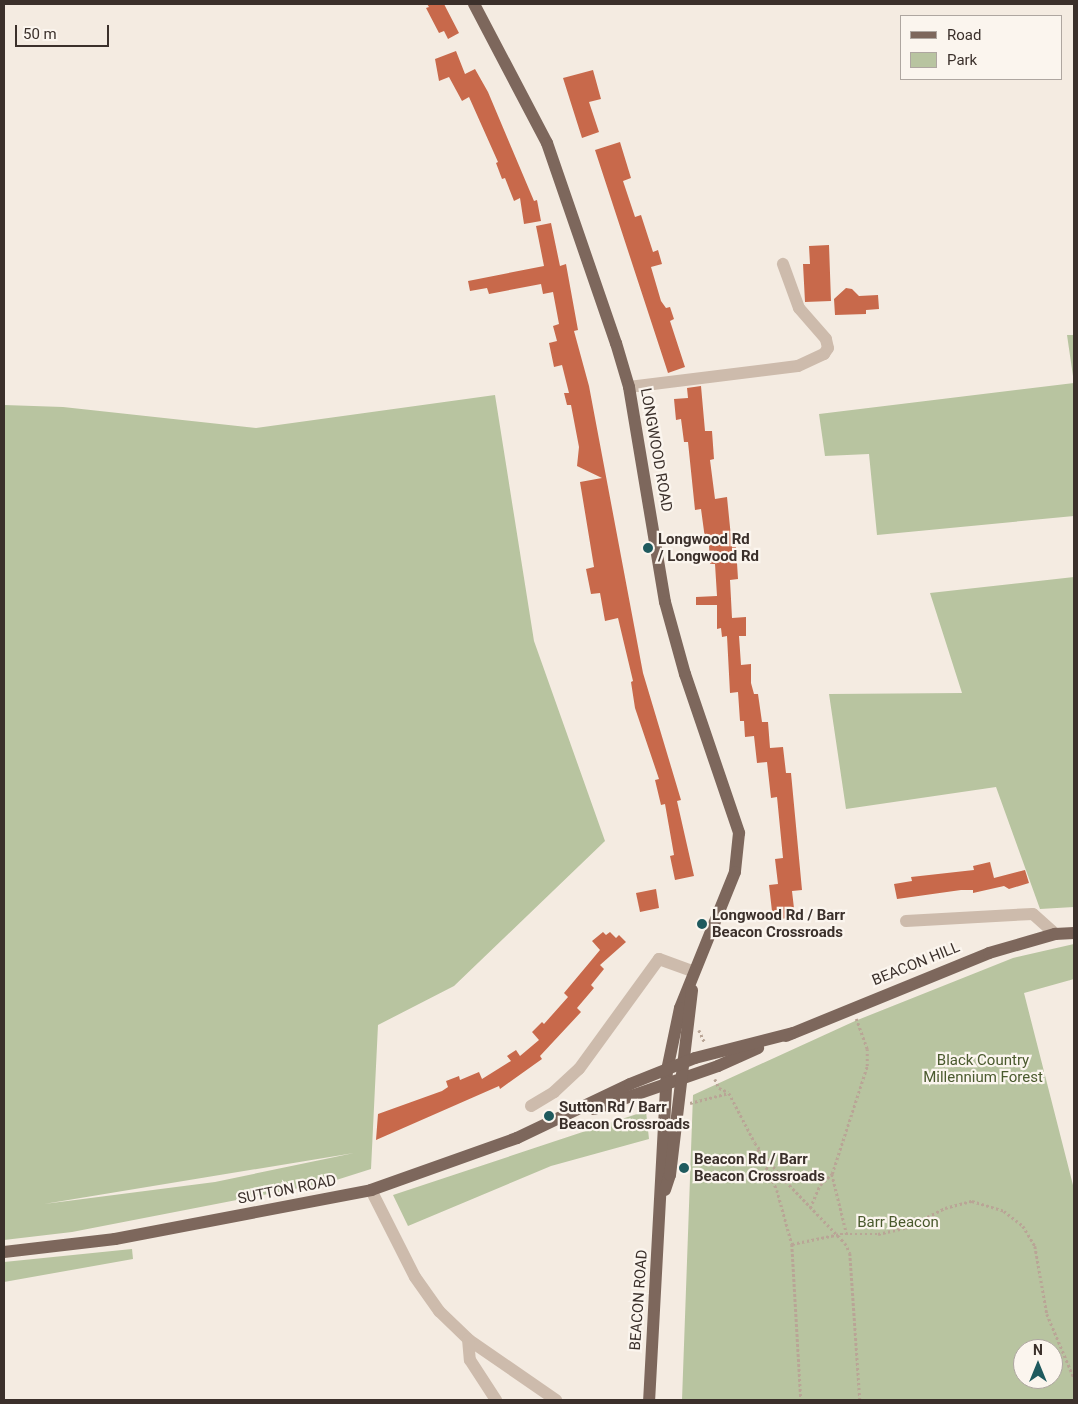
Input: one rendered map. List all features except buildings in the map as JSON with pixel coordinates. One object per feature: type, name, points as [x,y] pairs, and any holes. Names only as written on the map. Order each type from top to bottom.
[{"type":"main road","name":"LONGWOOD ROAD","points":[[474,4],[547,143],[629,387],[665,602],[685,674],[739,833],[735,872],[680,1008],[667,1070]]},
{"type":"main road","name":"BEACON HILL","points":[[681,1080],[852,1007],[989,952],[1055,934],[1074,933]]},
{"type":"main road","name":"LONGWOOD ROAD","points":[[681,1080],[694,972]]},
{"type":"main road","name":"BEACON HILL","points":[[667,1070],[683,1063],[793,1033]]},
{"type":"main road","name":"BEACON ROAD","points":[[649,1400],[662,1202],[660,1163],[667,1070]]},
{"type":"main road","name":"SUTTON ROAD","points":[[565,1117],[630,1084],[667,1070]]},
{"type":"main road","name":"BEACON ROAD","points":[[662,1202],[670,1175],[681,1080]]},
{"type":"main road","name":"SUTTON ROAD","points":[[4,1252],[115,1239],[370,1190],[565,1117],[681,1080]]},
{"type":"street","points":[[629,387],[798,366],[824,354],[828,348],[826,339],[798,308],[783,264]]},
{"type":"street","name":"BEACON HILL","points":[[906,920],[1034,914],[1055,934]]},
{"type":"street","points":[[531,1106],[554,1092],[579,1069],[659,959],[694,972]]},
{"type":"street","points":[[370,1190],[415,1277],[439,1311],[468,1339],[556,1400]]},
{"type":"street","points":[[468,1339],[470,1360],[490,1397]]},
{"type":"path","points":[[810,1208],[820,1185],[832,1174],[867,1066],[867,1049],[852,1007]]},
{"type":"path","points":[[697,1027],[705,1044]]},
{"type":"path","points":[[715,1079],[719,1088],[730,1093],[777,1190],[792,1244],[801,1400]]},
{"type":"path","points":[[684,1104],[730,1093]]},
{"type":"path","points":[[755,1143],[810,1208],[840,1234],[850,1253],[860,1400]]},
{"type":"path","points":[[832,1174],[847,1235]]},
{"type":"path","points":[[792,1244],[840,1234],[878,1234],[905,1228],[945,1208],[972,1201],[1004,1211],[1023,1226],[1035,1246],[1048,1314],[1074,1378]]},
{"type":"green space","points":[[1067,335],[1074,335],[1074,383]]},
{"type":"green space","points":[[1074,383],[1074,516],[877,535],[869,454],[825,456],[819,414]]},
{"type":"green space","points":[[495,395],[534,641],[605,841],[454,986],[378,1025],[371,1169],[330,1182],[72,1232],[4,1240],[4,405],[63,407],[256,428]],"holes":[[[354,1153],[215,1182],[44,1204]]]},
{"type":"green space","points":[[1074,577],[1074,907],[1040,909],[996,787],[846,809],[829,694],[962,693],[930,593]]},
{"type":"green space","name":"Barr Beacon","points":[[1074,944],[1074,979],[1024,993],[1074,1189],[1074,1400],[682,1400],[693,1095],[855,1021],[1013,958]]},
{"type":"green space","points":[[646,1111],[649,1139],[551,1166],[408,1226],[393,1195]]},
{"type":"green space","points":[[132,1249],[133,1259],[4,1282],[4,1262]]},
{"type":"place","name":"Longwood Rd / Longwood Rd","points":[[648,548]]},
{"type":"place","name":"Longwood Rd / Barr Beacon Crossroads","points":[[702,924]]},
{"type":"place","name":"Sutton Rd / Barr Beacon Crossroads","points":[[549,1116]]},
{"type":"place","name":"Beacon Rd / Barr Beacon Crossroads","points":[[684,1168]]},
{"type":"park label","name":"Black Country Millennium Forest","points":[[983,1068]]}]
